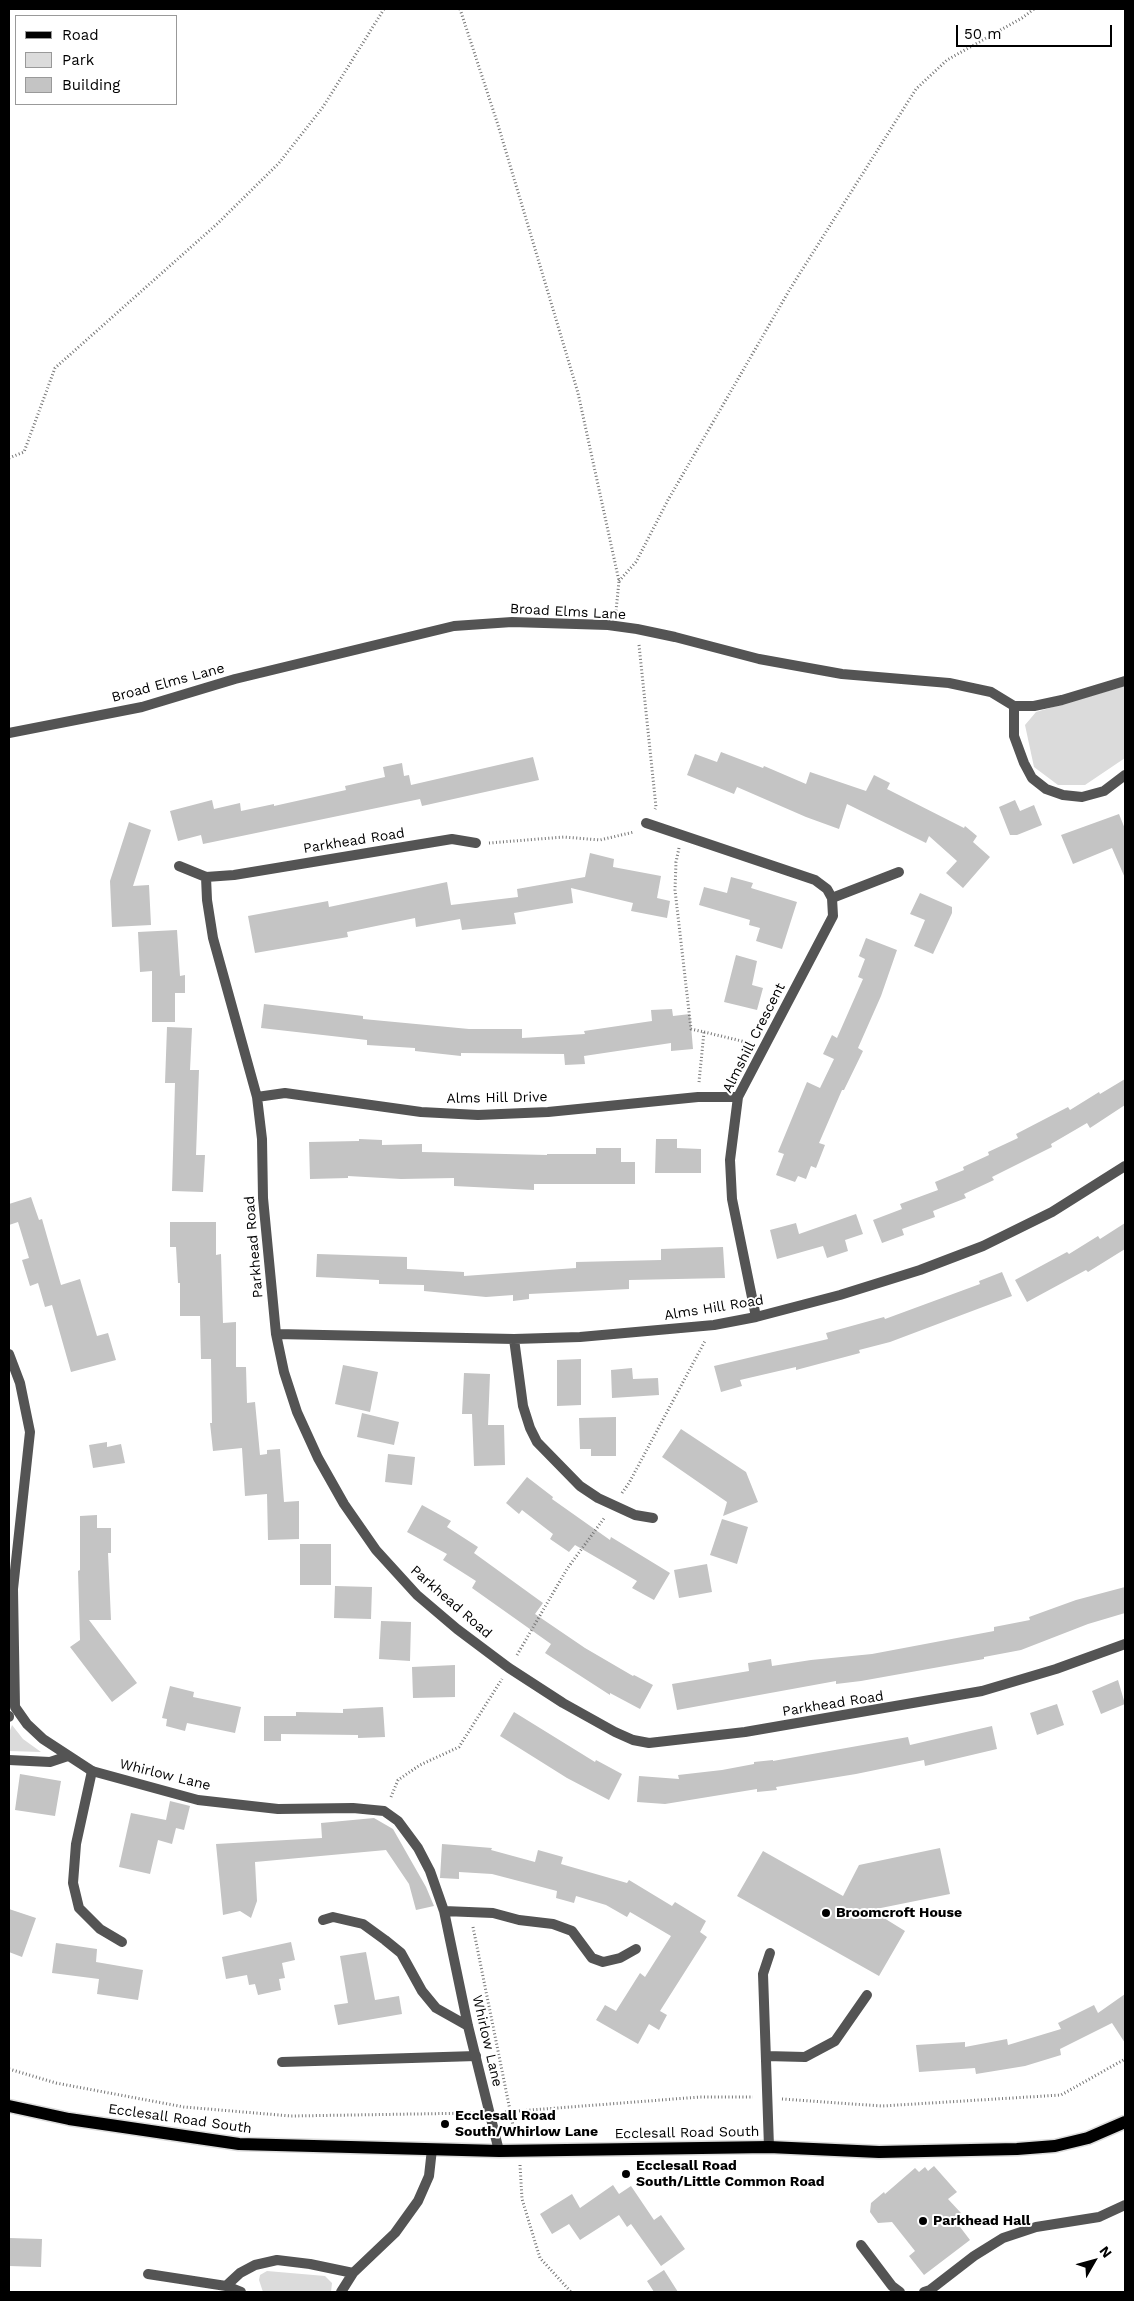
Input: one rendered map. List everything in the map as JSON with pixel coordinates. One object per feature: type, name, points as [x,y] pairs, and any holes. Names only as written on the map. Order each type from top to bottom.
[{"type":"main road","name":"Ecclesall Road South","points":[[9,2106],[69,2119],[239,2144],[499,2151],[769,2147],[879,2152],[1017,2149],[1055,2146],[1088,2138],[1125,2122]]},
{"type":"street","name":"Broad Elms Lane","points":[[9,733],[142,706],[235,679],[454,626],[512,622],[608,625],[638,629],[759,659],[833,672],[949,684],[991,692],[1014,706]]},
{"type":"street","points":[[1125,681],[1062,700],[1034,706],[1014,706],[1014,736],[1024,763],[1032,778],[1046,789],[1063,795],[1082,797],[1104,790],[1125,775]]},
{"type":"street","points":[[646,823],[815,880],[827,889],[832,898],[898,872]]},
{"type":"street","name":"Parkhead Road","points":[[179,866],[206,877],[234,875],[452,839],[476,843]]},
{"type":"street","name":"Parkhead Road","points":[[206,877],[207,900],[213,938],[257,1097],[262,1139],[263,1198],[276,1334],[284,1372],[318,1458],[344,1504],[376,1550],[417,1595],[456,1629],[509,1668],[615,1732],[633,1740],[649,1743],[755,1730],[982,1691],[1056,1669],[1125,1644]]},
{"type":"street","name":"Almshill Crescent","points":[[756,1317],[732,1199],[730,1160],[738,1097],[833,916],[832,898]]},
{"type":"street","name":"Alms Hill Drive","points":[[257,1097],[286,1093],[421,1112],[478,1115],[548,1112],[698,1097],[738,1097]]},
{"type":"street","name":"Alms Hill Road","points":[[276,1334],[514,1339],[610,1335],[714,1325],[756,1317],[849,1293],[920,1270],[983,1246],[1052,1212],[1125,1166]]},
{"type":"street","points":[[514,1339],[523,1406],[537,1442],[580,1486],[635,1515],[653,1518]]},
{"type":"street","points":[[9,1354],[20,1384],[30,1432],[14,1590],[15,1707],[9,1717]]},
{"type":"street","name":"Whirlow Lane","points":[[15,1707],[27,1724],[68,1756],[92,1771],[198,1800],[278,1810],[353,1808],[384,1811],[398,1821],[418,1848],[430,1871],[444,1911],[468,2026],[499,2151]]},
{"type":"street","points":[[9,1760],[50,1762],[68,1756]]},
{"type":"street","points":[[92,1771],[76,1844],[73,1883],[79,1908],[100,1929],[122,1942]]},
{"type":"street","points":[[444,1911],[493,1913],[559,1926],[572,1931],[592,1958],[603,1962],[620,1958],[636,1949]]},
{"type":"street","points":[[323,1920],[333,1917],[363,1924],[385,1940],[401,1953],[422,1991],[436,2008],[468,2026]]},
{"type":"street","points":[[769,2147],[763,1974],[770,1954]]},
{"type":"street","points":[[766,2056],[805,2057],[834,2041],[867,1995]]},
{"type":"street","points":[[282,2062],[476,2056]]},
{"type":"street","points":[[341,2292],[353,2273],[396,2233],[418,2200],[430,2176],[432,2149]]},
{"type":"street","points":[[924,2292],[930,2290],[974,2256],[1003,2238],[1036,2227],[1099,2217],[1125,2204]]},
{"type":"street","points":[[861,2245],[892,2286],[900,2292]]},
{"type":"street","points":[[226,2286],[240,2273],[255,2265],[277,2260],[310,2264],[353,2273]]},
{"type":"street","points":[[148,2274],[226,2286],[241,2292]]},
{"type":"path","points":[[9,458],[24,452],[55,368],[217,224],[279,163],[323,106],[384,9]]},
{"type":"path","points":[[460,9],[498,125],[578,393],[619,581],[618,607],[608,625]]},
{"type":"path","points":[[619,581],[636,562],[668,500],[790,289],[916,89],[947,60],[1022,18],[1034,9]]},
{"type":"path","points":[[476,843],[519,842],[564,837],[600,840],[638,831],[646,823],[656,807],[638,629]]},
{"type":"path","points":[[682,836],[676,862],[675,890],[691,1029],[764,1046]]},
{"type":"path","points":[[698,1097],[704,1032]]},
{"type":"path","points":[[384,1811],[398,1780],[420,1765],[459,1748],[567,1569],[629,1483],[714,1325]]},
{"type":"path","points":[[470,1912],[509,2111],[519,2150],[522,2199],[540,2258],[571,2292]]},
{"type":"path","points":[[9,2069],[56,2083],[184,2107],[291,2116],[490,2113],[700,2097],[768,2098],[882,2106],[1061,2096],[1125,2059]]},
{"type":"green space","points":[[1125,686],[1125,758],[1085,785],[1058,785],[1034,767],[1025,725],[1036,712]]},
{"type":"green space","points":[[12,1725],[23,1739],[41,1752],[9,1751],[9,1733]]},
{"type":"green space","points":[[267,2271],[325,2276],[332,2283],[331,2292],[263,2292],[259,2280],[260,2275]]},
{"type":"building","points":[[721,752],[763,768],[764,766],[806,784],[810,772],[866,791],[874,775],[890,783],[887,789],[964,828],[965,826],[977,836],[973,842],[990,857],[963,888],[946,873],[957,861],[929,836],[926,843],[847,804],[839,829],[737,787],[734,794],[687,775],[695,754],[717,762]]},
{"type":"building","points":[[533,757],[539,780],[422,806],[420,799],[203,844],[201,835],[178,841],[170,811],[212,800],[214,809],[240,803],[241,811],[274,804],[274,806],[346,790],[345,786],[385,777],[383,767],[402,763],[404,776],[409,775],[411,785]]},
{"type":"building","points":[[1015,800],[1020,811],[1034,805],[1042,825],[1017,835],[1010,835],[999,807]]},
{"type":"building","points":[[1119,814],[1125,829],[1125,878],[1112,848],[1073,864],[1061,835]]},
{"type":"building","points":[[129,822],[151,830],[133,886],[149,885],[151,925],[112,927],[110,881]]},
{"type":"building","points":[[590,853],[614,859],[613,867],[661,876],[657,898],[670,901],[667,918],[631,911],[633,903],[571,888],[573,903],[514,913],[516,924],[462,930],[460,919],[416,927],[415,918],[347,932],[348,937],[255,953],[248,916],[328,901],[329,907],[447,882],[451,905],[518,897],[517,889],[585,877]]},
{"type":"building","points":[[731,877],[753,883],[751,888],[797,902],[782,949],[756,941],[760,928],[749,925],[750,920],[699,905],[704,887],[727,893]]},
{"type":"building","points":[[920,893],[952,907],[952,913],[933,954],[914,946],[925,920],[910,914]]},
{"type":"building","points":[[177,930],[180,976],[185,975],[185,993],[175,993],[175,1022],[152,1022],[152,971],[140,972],[138,932]]},
{"type":"building","points":[[866,938],[897,950],[881,996],[858,1048],[863,1051],[844,1090],[842,1090],[819,1143],[825,1145],[816,1168],[811,1166],[806,1179],[798,1176],[795,1182],[776,1175],[784,1154],[778,1152],[807,1082],[820,1088],[834,1059],[823,1054],[832,1035],[837,1038],[863,979],[858,977],[865,959],[859,956]]},
{"type":"building","points":[[736,955],[757,961],[752,985],[763,988],[757,1010],[724,1002]]},
{"type":"building","points":[[264,1004],[363,1016],[363,1019],[469,1029],[522,1029],[522,1038],[585,1034],[584,1031],[652,1021],[651,1010],[672,1009],[673,1016],[690,1014],[693,1049],[671,1051],[671,1043],[584,1056],[585,1064],[565,1065],[564,1054],[461,1053],[461,1056],[415,1051],[415,1048],[367,1045],[367,1040],[261,1028]]},
{"type":"building","points":[[167,1027],[192,1028],[190,1070],[199,1070],[196,1155],[205,1155],[203,1192],[172,1191],[175,1083],[165,1083]]},
{"type":"building","points":[[1125,1079],[1125,1105],[1090,1128],[1087,1123],[1051,1144],[1052,1147],[992,1177],[994,1180],[964,1194],[966,1198],[933,1211],[935,1217],[902,1229],[904,1235],[882,1243],[873,1220],[902,1209],[900,1204],[938,1190],[935,1182],[964,1170],[963,1167],[989,1155],[988,1152],[1018,1138],[1016,1134],[1068,1107],[1070,1110]]},
{"type":"building","points":[[359,1139],[382,1140],[382,1145],[422,1144],[422,1152],[547,1155],[596,1154],[596,1148],[621,1148],[621,1162],[635,1162],[635,1184],[534,1184],[534,1190],[454,1186],[454,1178],[401,1179],[348,1176],[348,1178],[310,1179],[309,1142],[359,1141]]},
{"type":"building","points":[[656,1139],[677,1139],[677,1148],[701,1149],[701,1173],[655,1173]]},
{"type":"building","points":[[31,1197],[39,1220],[42,1219],[61,1285],[80,1279],[97,1336],[108,1333],[116,1360],[71,1372],[52,1305],[45,1307],[38,1283],[30,1286],[22,1260],[29,1258],[18,1222],[9,1225],[9,1204]]},
{"type":"building","points":[[856,1214],[863,1234],[845,1240],[848,1251],[827,1258],[823,1246],[777,1259],[770,1230],[796,1223],[799,1234]]},
{"type":"building","points":[[170,1222],[216,1222],[216,1255],[221,1254],[223,1323],[236,1322],[236,1367],[246,1367],[247,1403],[255,1402],[260,1455],[267,1454],[267,1450],[280,1449],[284,1502],[299,1501],[299,1539],[268,1540],[267,1494],[245,1496],[242,1448],[213,1451],[210,1423],[212,1423],[211,1359],[201,1359],[200,1316],[180,1316],[180,1283],[178,1283],[176,1247],[170,1247]]},
{"type":"building","points":[[1125,1223],[1125,1249],[1088,1272],[1086,1270],[1027,1302],[1015,1280],[1067,1252],[1069,1254],[1098,1236],[1100,1239]]},
{"type":"building","points":[[723,1247],[725,1278],[629,1280],[629,1289],[529,1294],[529,1299],[513,1301],[513,1295],[486,1297],[424,1291],[424,1285],[379,1284],[379,1280],[316,1277],[317,1254],[407,1257],[407,1269],[464,1272],[464,1276],[576,1268],[576,1262],[661,1260],[661,1249]]},
{"type":"building","points":[[1002,1272],[1012,1296],[890,1342],[859,1350],[860,1353],[796,1370],[796,1367],[740,1380],[742,1386],[721,1392],[714,1366],[828,1339],[826,1333],[884,1317],[885,1319],[980,1284],[979,1281]]},
{"type":"building","points":[[581,1359],[581,1405],[557,1406],[557,1360]]},
{"type":"building","points":[[343,1365],[378,1372],[370,1412],[335,1404]]},
{"type":"building","points":[[632,1368],[633,1379],[658,1378],[659,1395],[612,1398],[611,1370]]},
{"type":"building","points":[[464,1373],[490,1374],[488,1425],[504,1425],[505,1465],[474,1466],[472,1414],[462,1414]]},
{"type":"building","points":[[362,1413],[399,1422],[394,1445],[357,1437]]},
{"type":"building","points":[[616,1417],[616,1456],[591,1456],[591,1449],[580,1449],[579,1418]]},
{"type":"building","points":[[681,1429],[746,1472],[758,1502],[723,1516],[727,1502],[662,1457]]},
{"type":"building","points":[[107,1442],[107,1447],[121,1444],[125,1463],[93,1468],[89,1445]]},
{"type":"building","points":[[388,1454],[415,1457],[412,1485],[385,1482]]},
{"type":"building","points":[[527,1477],[553,1497],[552,1499],[610,1540],[611,1537],[670,1573],[654,1600],[632,1588],[637,1581],[575,1545],[569,1552],[550,1539],[553,1534],[522,1510],[519,1514],[506,1503]]},
{"type":"building","points":[[422,1505],[451,1521],[447,1527],[478,1547],[474,1553],[543,1603],[535,1614],[585,1648],[633,1676],[653,1685],[640,1709],[610,1693],[610,1695],[545,1653],[551,1644],[472,1588],[476,1581],[443,1560],[447,1554],[407,1532]]},
{"type":"building","points":[[97,1515],[97,1528],[111,1528],[111,1553],[108,1553],[111,1620],[89,1620],[137,1683],[112,1702],[70,1647],[80,1640],[78,1571],[80,1570],[80,1516]]},
{"type":"building","points":[[722,1519],[748,1527],[737,1564],[710,1555]]},
{"type":"building","points":[[300,1544],[331,1544],[331,1585],[300,1585]]},
{"type":"building","points":[[707,1564],[712,1592],[679,1598],[674,1570]]},
{"type":"building","points":[[335,1586],[372,1587],[371,1619],[334,1618]]},
{"type":"building","points":[[1125,1587],[1125,1613],[1088,1624],[1021,1650],[984,1657],[984,1659],[861,1681],[836,1684],[836,1681],[677,1710],[672,1684],[749,1671],[748,1663],[771,1659],[772,1666],[872,1654],[994,1631],[994,1627],[1030,1620],[1029,1617],[1076,1600]]},
{"type":"building","points":[[381,1621],[411,1622],[410,1661],[379,1659]]},
{"type":"building","points":[[455,1665],[455,1697],[413,1698],[412,1667]]},
{"type":"building","points":[[1118,1680],[1125,1704],[1101,1714],[1092,1691]]},
{"type":"building","points":[[170,1686],[194,1692],[193,1697],[241,1707],[235,1733],[187,1723],[185,1731],[166,1726],[167,1719],[162,1718]]},
{"type":"building","points":[[1057,1704],[1064,1725],[1037,1735],[1030,1713]]},
{"type":"building","points":[[383,1707],[385,1737],[358,1738],[358,1735],[281,1734],[281,1741],[264,1741],[264,1716],[296,1716],[296,1712],[343,1713],[343,1709]]},
{"type":"building","points":[[514,1712],[595,1762],[596,1760],[622,1774],[609,1800],[567,1778],[500,1736]]},
{"type":"building","points":[[992,1726],[997,1749],[925,1766],[924,1760],[856,1774],[776,1787],[777,1790],[757,1792],[757,1789],[665,1804],[637,1802],[639,1776],[679,1779],[678,1775],[722,1770],[754,1764],[754,1762],[773,1761],[908,1737],[910,1745]]},
{"type":"building","points":[[20,1774],[61,1781],[55,1816],[15,1810]]},
{"type":"building","points":[[170,1801],[190,1806],[184,1830],[176,1828],[172,1844],[158,1840],[150,1874],[119,1867],[131,1813],[166,1820]]},
{"type":"building","points":[[374,1818],[393,1829],[426,1887],[434,1906],[416,1910],[409,1884],[386,1850],[255,1862],[257,1901],[251,1918],[240,1911],[223,1915],[216,1844],[322,1838],[321,1823]]},
{"type":"building","points":[[442,1844],[492,1848],[491,1850],[535,1862],[538,1850],[563,1857],[561,1864],[627,1883],[629,1880],[672,1906],[675,1902],[706,1921],[700,1932],[707,1937],[660,2011],[667,2015],[659,2030],[649,2024],[638,2044],[596,2020],[605,2005],[616,2011],[640,1973],[645,1977],[671,1936],[630,1912],[627,1917],[606,1905],[576,1896],[574,1903],[556,1898],[557,1891],[492,1874],[459,1872],[459,1879],[440,1878]]},
{"type":"building","name":"Broomcroft House","points":[[940,1848],[950,1894],[871,1910],[905,1931],[879,1976],[737,1896],[763,1851],[843,1896],[859,1865]]},
{"type":"building","points":[[9,1909],[36,1918],[22,1957],[9,1952]]},
{"type":"building","points":[[291,1942],[295,1960],[282,1963],[285,1978],[279,1979],[281,1990],[258,1995],[255,1984],[249,1985],[247,1975],[226,1979],[222,1957]]},
{"type":"building","points":[[56,1943],[97,1949],[96,1962],[143,1970],[138,2000],[97,1994],[99,1979],[52,1973]]},
{"type":"building","points":[[366,1952],[375,2000],[399,1996],[402,2014],[338,2025],[334,2005],[348,2003],[340,1956]]},
{"type":"building","points":[[1125,1994],[1125,2043],[1112,2023],[1060,2049],[1061,2055],[1025,2066],[976,2074],[975,2068],[919,2072],[916,2045],[965,2042],[965,2047],[1007,2039],[1008,2045],[1061,2029],[1058,2023],[1094,2005],[1098,2013]]},
{"type":"building","name":"Parkhead Hall","points":[[934,2166],[957,2192],[948,2199],[961,2213],[954,2219],[970,2240],[924,2275],[909,2256],[915,2251],[892,2222],[878,2223],[870,2212],[871,2203],[884,2192],[885,2194],[915,2168],[919,2172],[925,2167],[928,2171]]},
{"type":"building","points":[[613,2185],[619,2194],[631,2186],[654,2220],[661,2215],[685,2249],[661,2266],[631,2224],[627,2227],[619,2215],[580,2240],[569,2224],[552,2234],[540,2214],[572,2194],[580,2208]]},
{"type":"building","points":[[9,2238],[42,2239],[41,2267],[9,2266]]},
{"type":"building","points":[[664,2270],[678,2292],[654,2292],[647,2281]]},
{"type":"place","name":"Broomcroft House","points":[[826,1913]]},
{"type":"place","name":"Ecclesall Road South/Whirlow Lane","points":[[445,2124]]},
{"type":"place","name":"Ecclesall Road South/Little Common Road","points":[[626,2174]]},
{"type":"place","name":"Parkhead Hall","points":[[923,2221]]}]
